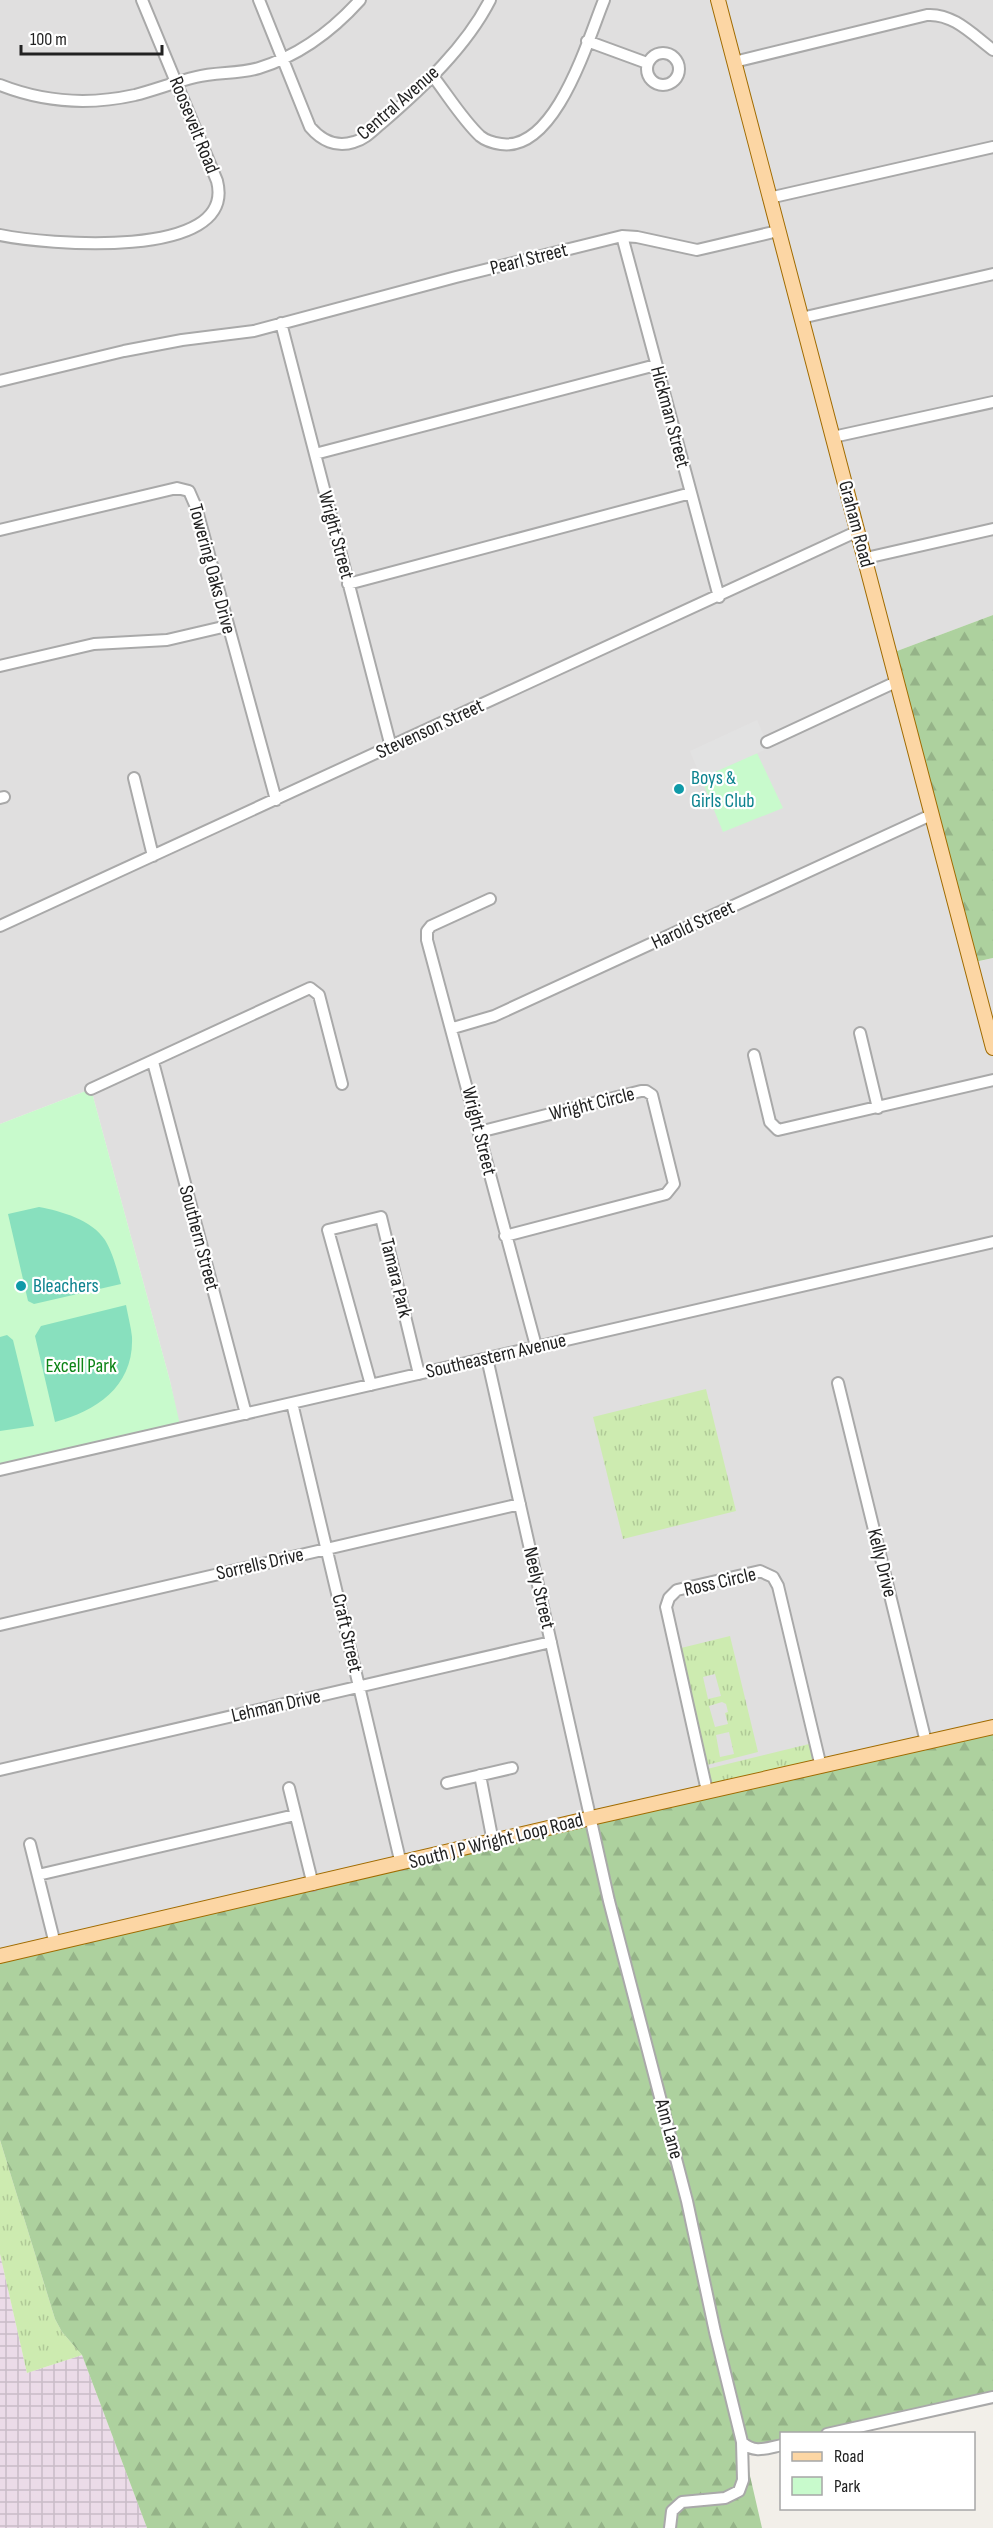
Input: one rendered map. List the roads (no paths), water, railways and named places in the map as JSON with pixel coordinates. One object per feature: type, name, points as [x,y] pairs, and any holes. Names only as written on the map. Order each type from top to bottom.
[{"type":"main road","name":"Graham Road","points":[[718,0],[993,1048]]},
{"type":"main road","name":"South J P Wright Loop Road","points":[[0,1956],[313,1885],[707,1791],[993,1727]]},
{"type":"street","name":"Roosevelt Road","points":[[0,235],[44,242],[111,244],[168,235],[196,227],[209,218],[217,204],[218,188],[142,0]]},
{"type":"street","name":"Central Avenue","points":[[259,0],[310,127],[316,135],[334,144],[354,142],[363,138],[432,75],[471,31],[490,0]]},
{"type":"street","points":[[0,85],[53,99],[87,101],[133,95],[218,73],[258,69],[283,58],[330,30],[360,0]]},
{"type":"street","points":[[432,75],[481,137],[499,144],[526,141],[545,125],[572,79],[604,0]]},
{"type":"street","points":[[734,62],[927,15],[940,14],[950,18],[993,50]]},
{"type":"street","points":[[587,41],[647,63]]},
{"type":"street","points":[[769,198],[993,147]]},
{"type":"street","name":"Pearl Street","points":[[0,381],[124,351],[182,340],[254,331],[622,236],[697,250],[778,231]]},
{"type":"street","name":"Hickman Street","points":[[622,236],[719,597]]},
{"type":"street","points":[[801,318],[993,274]]},
{"type":"street","name":"Wright Street","points":[[281,323],[391,747]]},
{"type":"street","points":[[315,454],[656,365]]},
{"type":"street","points":[[833,437],[993,402]]},
{"type":"street","name":"Towering Oaks Drive","points":[[0,530],[177,488],[186,489],[196,507],[276,800]]},
{"type":"street","points":[[348,584],[691,493]]},
{"type":"street","points":[[866,558],[993,529]]},
{"type":"street","name":"Stevenson Street","points":[[0,926],[719,597],[858,531]]},
{"type":"street","points":[[0,666],[94,645],[167,640],[227,626]]},
{"type":"street","points":[[767,742],[896,682]]},
{"type":"street","points":[[134,778],[153,856]]},
{"type":"street","name":"Harold Street","points":[[453,1028],[494,1016],[931,815]]},
{"type":"street","name":"Wright Street","points":[[490,899],[431,926],[427,931],[427,939],[453,1028],[536,1346]]},
{"type":"street","points":[[91,1089],[310,988],[315,990],[320,1000],[342,1084]]},
{"type":"street","points":[[860,1033],[878,1108]]},
{"type":"street","points":[[754,1055],[770,1122],[778,1130],[993,1080]]},
{"type":"street","name":"Southern Street","points":[[153,1062],[246,1414]]},
{"type":"street","name":"Wright Circle","points":[[479,1132],[641,1091],[652,1095],[674,1184],[666,1194],[506,1236]]},
{"type":"street","name":"Tamara Park","points":[[370,1385],[328,1230],[381,1217],[419,1374]]},
{"type":"street","name":"Southeastern Avenue","points":[[0,1470],[993,1242]]},
{"type":"street","name":"Neely Street","points":[[487,1358],[591,1818]]},
{"type":"street","name":"Kelly Drive","points":[[838,1383],[926,1743]]},
{"type":"street","name":"Craft Street","points":[[292,1403],[401,1864]]},
{"type":"street","name":"Sorrells Drive","points":[[0,1625],[520,1504]]},
{"type":"street","name":"Ross Circle","points":[[707,1791],[666,1607],[669,1598],[677,1590],[760,1571],[773,1577],[778,1586],[822,1767]]},
{"type":"street","name":"Lehman Drive","points":[[0,1770],[551,1642]]},
{"type":"street","points":[[447,1783],[512,1768]]},
{"type":"street","points":[[480,1775],[493,1842]]},
{"type":"street","points":[[289,1788],[313,1885]]},
{"type":"street","points":[[38,1875],[295,1815]]},
{"type":"street","name":"Ann Lane","points":[[591,1818],[609,1901],[687,2201],[714,2332],[742,2442],[743,2480],[739,2491],[725,2498],[682,2502],[672,2511],[670,2528]]},
{"type":"street","points":[[30,1844],[54,1944]]},
{"type":"street","points":[[832,2432],[993,2397]]},
{"type":"street","points":[[742,2442],[757,2450],[780,2445]]},
{"type":"place","name":"Boys & Girls Club","points":[[679,789]]},
{"type":"place","name":"Bleachers","points":[[21,1286]]},
{"type":"park label","name":"Excell Park","points":[[81,1366]]}]
